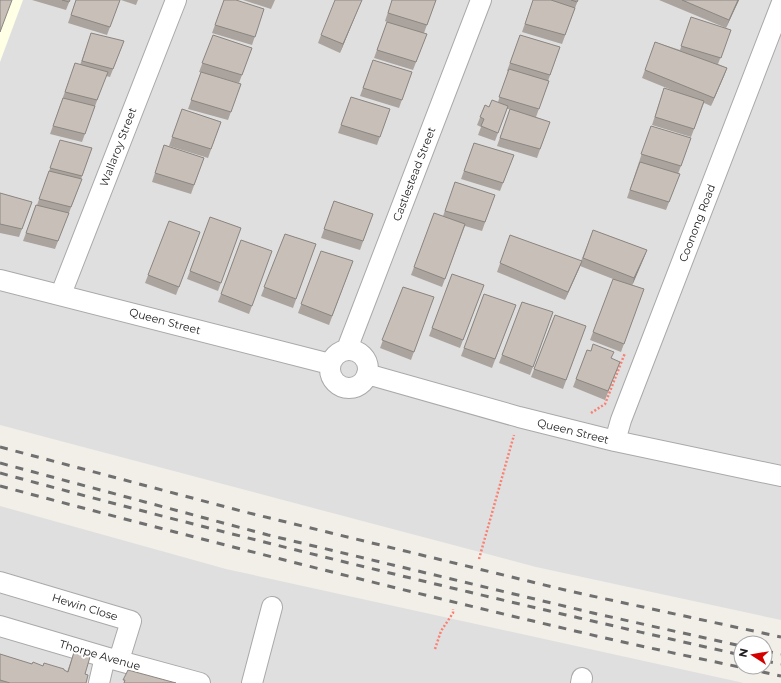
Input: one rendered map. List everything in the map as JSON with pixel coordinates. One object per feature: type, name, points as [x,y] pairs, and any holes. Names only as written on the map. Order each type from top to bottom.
[{"type":"street","name":"Wallaroy Street","points":[[61,294],[176,0]]},
{"type":"street","name":"Castlestead Street","points":[[347,349],[482,0]]},
{"type":"street","name":"Coonong Road","points":[[615,441],[621,420],[781,5]]},
{"type":"street","name":"Queen Street","points":[[0,280],[61,294],[330,364]]},
{"type":"street","points":[[347,349],[358,352],[363,356],[368,368],[367,374],[364,380],[353,387],[340,386],[332,377],[330,364],[336,354],[347,349]]},
{"type":"street","name":"Queen Street","points":[[367,374],[519,417],[615,441],[781,476]]},
{"type":"street","name":"Hewin Close","points":[[0,582],[130,621],[112,659]]},
{"type":"street","points":[[252,683],[272,607]]},
{"type":"street","name":"Thorpe Avenue","points":[[0,626],[200,683]]},
{"type":"street","points":[[98,683],[112,659]]},
{"type":"path","points":[[479,559],[519,417]]},
{"type":"path","points":[[435,649],[441,631],[453,613],[453,609]]},
{"type":"shaded area","points":[[0,0],[781,0],[781,620],[536,567],[0,425]]},
{"type":"shaded area","points":[[0,0],[23,0],[0,62]]},
{"type":"shaded area","points":[[0,506],[226,569],[744,683],[0,683]]},
{"type":"building","points":[[0,0],[12,0],[0,32]]},
{"type":"building","points":[[76,0],[120,0],[110,27],[71,15]]},
{"type":"building","points":[[224,0],[236,0],[264,9],[255,37],[215,25]]},
{"type":"building","points":[[335,0],[362,0],[343,44],[321,35]]},
{"type":"building","points":[[392,0],[436,0],[427,25],[388,13]]},
{"type":"building","points":[[533,0],[551,0],[575,8],[565,35],[525,24]]},
{"type":"building","points":[[682,0],[738,0],[729,20]]},
{"type":"building","points":[[691,17],[731,30],[721,58],[681,46]]},
{"type":"building","points":[[387,22],[427,34],[416,62],[377,50]]},
{"type":"building","points":[[91,33],[124,41],[113,69],[82,61]]},
{"type":"building","points":[[213,35],[252,48],[242,75],[202,63]]},
{"type":"building","points":[[520,35],[560,47],[550,75],[510,63]]},
{"type":"building","points":[[655,42],[727,68],[714,98],[645,70]]},
{"type":"building","points":[[373,60],[412,72],[402,100],[363,88]]},
{"type":"building","points":[[75,63],[108,72],[97,100],[65,92]]},
{"type":"building","points":[[509,69],[549,81],[539,109],[499,97]]},
{"type":"building","points":[[201,72],[241,84],[231,112],[191,100]]},
{"type":"building","points":[[664,88],[704,101],[694,129],[655,117]]},
{"type":"building","points":[[351,97],[390,109],[380,137],[341,125]]},
{"type":"building","points":[[63,98],[95,106],[85,134],[53,126]]},
{"type":"building","points":[[492,100],[508,106],[498,133],[481,126],[484,119],[480,117],[485,105],[489,107]]},
{"type":"building","points":[[182,109],[221,122],[211,149],[172,137]]},
{"type":"building","points":[[510,109],[550,122],[540,149],[500,138]]},
{"type":"building","points":[[651,126],[691,138],[681,166],[641,154]]},
{"type":"building","points":[[60,140],[92,148],[82,176],[50,168]]},
{"type":"building","points":[[474,143],[514,155],[503,183],[464,171]]},
{"type":"building","points":[[164,145],[204,158],[194,185],[155,173]]},
{"type":"building","points":[[640,162],[680,174],[669,202],[630,190]]},
{"type":"building","points":[[49,171],[82,179],[71,207],[39,199]]},
{"type":"building","points":[[455,182],[495,195],[485,222],[445,211]]},
{"type":"building","points":[[0,193],[32,202],[22,229],[0,224]]},
{"type":"building","points":[[334,201],[373,214],[363,241],[324,229]]},
{"type":"building","points":[[36,205],[69,213],[58,241],[26,233]]},
{"type":"building","points":[[434,213],[465,224],[445,279],[414,267]]},
{"type":"building","points":[[210,217],[241,228],[221,283],[190,271]]},
{"type":"building","points":[[169,221],[200,232],[179,287],[148,275]]},
{"type":"building","points":[[593,230],[647,250],[634,278],[583,258]]},
{"type":"building","points":[[285,234],[316,244],[296,299],[264,287]]},
{"type":"building","points":[[510,235],[582,261],[568,292],[500,263]]},
{"type":"building","points":[[241,240],[272,251],[252,306],[221,294]]},
{"type":"building","points":[[321,251],[353,261],[332,316],[301,304]]},
{"type":"building","points":[[452,274],[484,285],[463,340],[432,328]]},
{"type":"building","points":[[613,279],[644,289],[624,344],[593,332]]},
{"type":"building","points":[[403,287],[434,297],[414,352],[382,340]]},
{"type":"building","points":[[484,294],[516,305],[495,359],[464,348]]},
{"type":"building","points":[[522,302],[553,312],[533,367],[502,355]]},
{"type":"building","points":[[555,315],[586,326],[566,380],[534,369]]},
{"type":"building","points":[[593,344],[614,352],[611,358],[620,362],[608,391],[576,379],[587,350],[591,351]]},
{"type":"building","points":[[74,652],[90,657],[85,674],[88,675],[86,683],[10,683],[0,680],[0,654],[32,664],[33,662],[43,666],[44,663],[64,669],[68,672]]},
{"type":"building","points":[[128,670],[176,683],[124,683],[125,680],[123,680]]},
{"type":"railway","points":[[0,447],[245,512],[569,591],[781,637]]},
{"type":"railway","points":[[0,463],[268,535],[593,613],[733,644]]},
{"type":"railway","points":[[0,473],[185,522],[370,568],[733,653]]},
{"type":"railway","points":[[0,486],[220,544],[440,599],[612,640],[781,676]]},
{"type":"railway","points":[[773,652],[781,654]]},
{"type":"railway","points":[[773,662],[781,664]]}]
